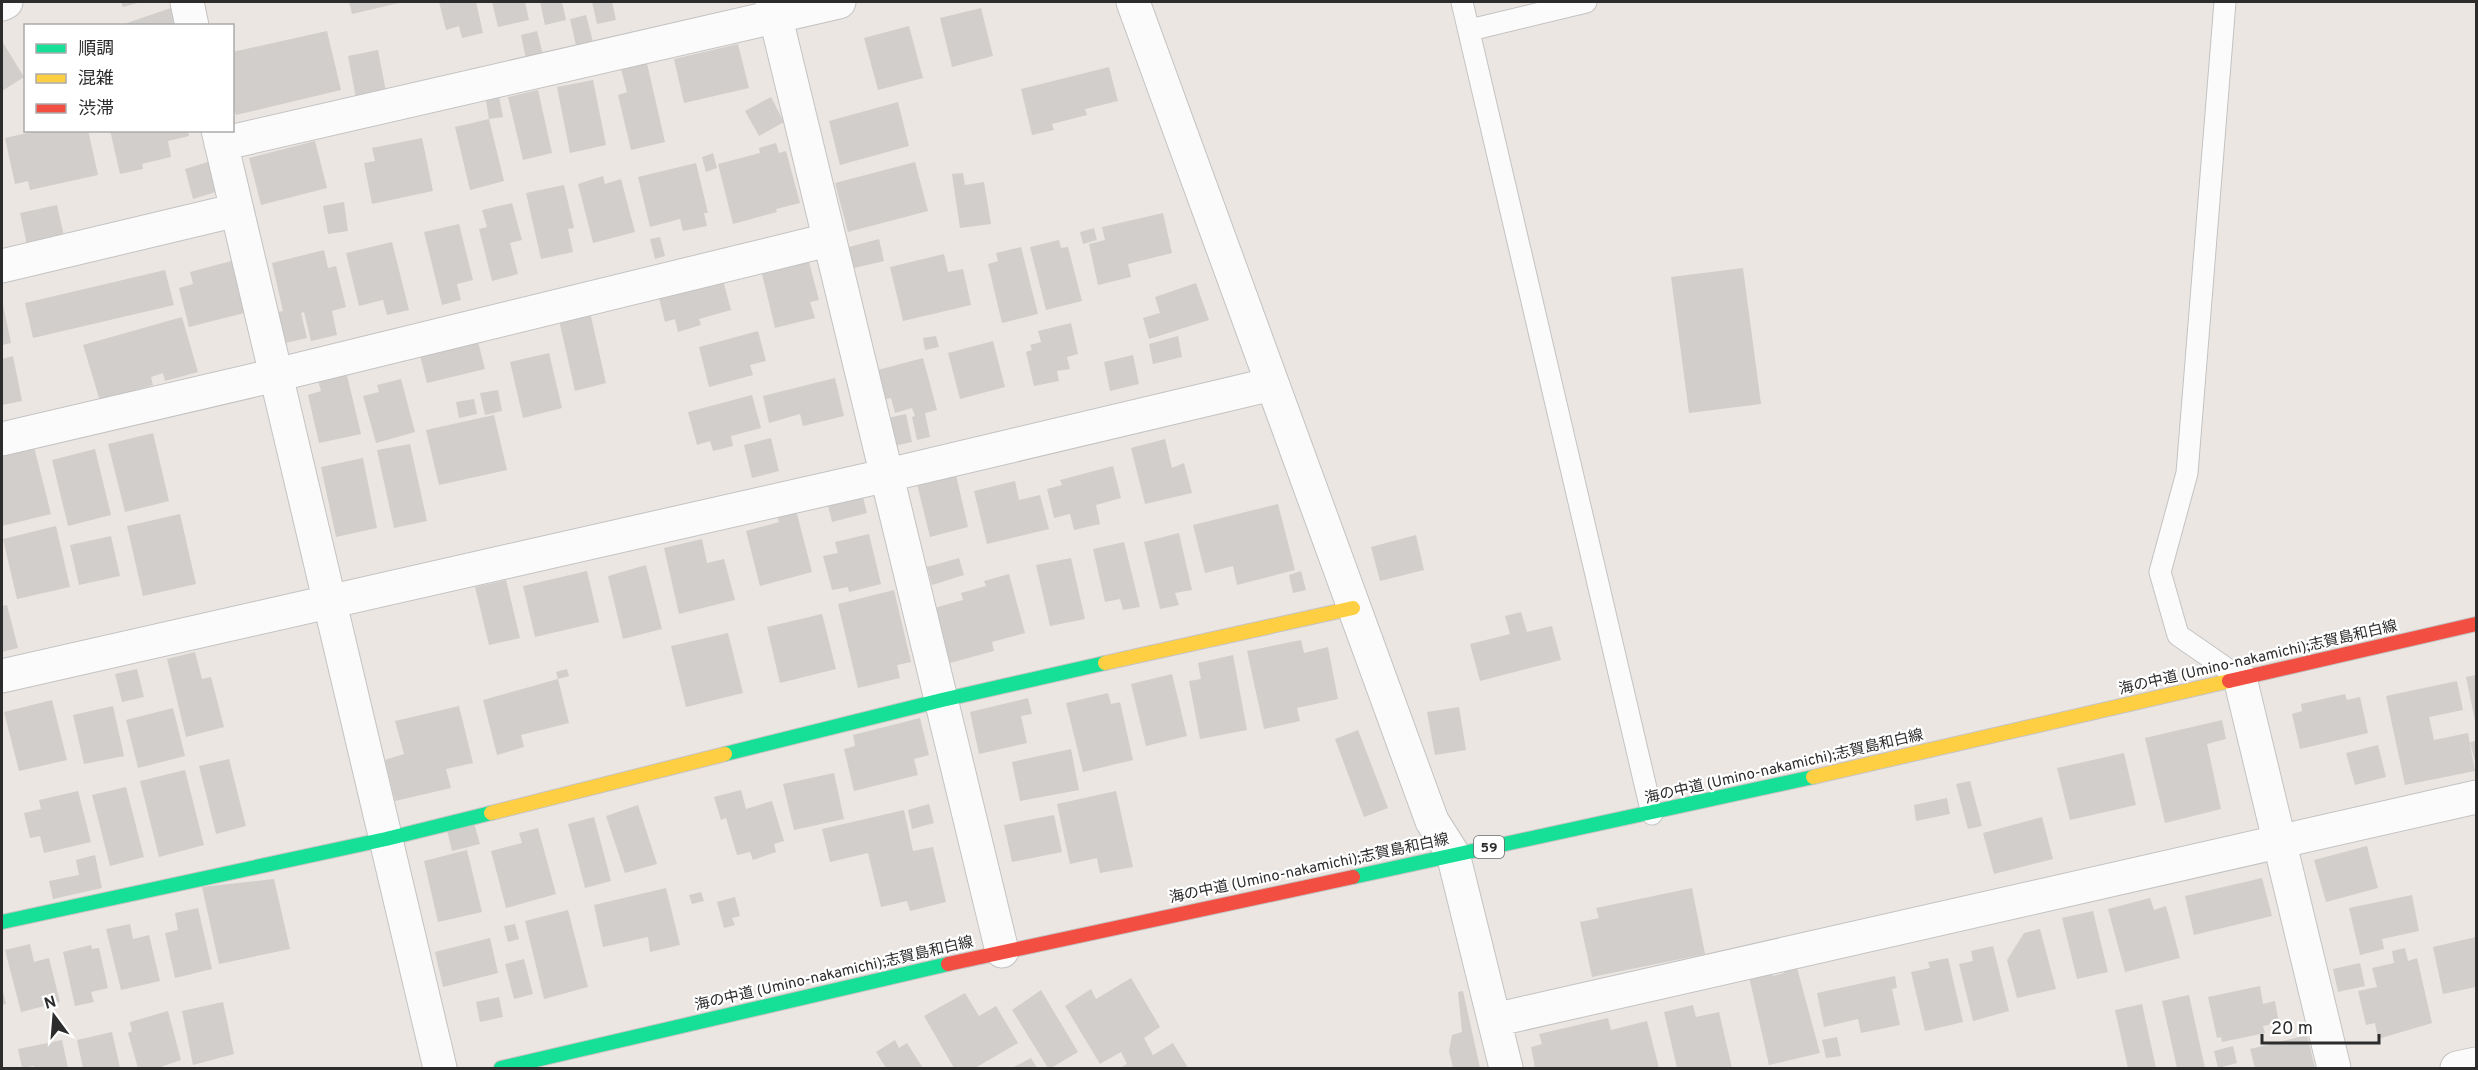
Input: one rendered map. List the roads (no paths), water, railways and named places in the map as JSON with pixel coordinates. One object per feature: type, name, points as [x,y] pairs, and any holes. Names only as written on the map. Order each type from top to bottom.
[{"type":"main road","points":[[2,922],[386,839],[942,700],[1353,608]]},
{"type":"main road","name":"海の中道 (Umino-nakamichi);志賀島和白線","points":[[501,1068],[1002,951],[1453,854],[1652,814],[2476,624]]},
{"type":"street","points":[[2,4],[6,2]]},
{"type":"street","points":[[187,2],[192,24]]},
{"type":"street","points":[[440,1068],[331,601],[219,137],[774,9],[839,2]]},
{"type":"street","points":[[1133,2],[1432,821],[1453,854],[1506,1068]]},
{"type":"street","points":[[774,9],[828,240],[888,475],[1002,951]]},
{"type":"street","points":[[2,266],[237,210]]},
{"type":"street","points":[[2,439],[276,375],[828,240]]},
{"type":"street","points":[[2,676],[888,475],[1272,384]]},
{"type":"street","points":[[2240,678],[2334,1068]]},
{"type":"street","points":[[1494,1020],[2476,797]]},
{"type":"street","points":[[2457,1068],[2476,1064]]},
{"type":"lane","points":[[1462,2],[1652,814]]},
{"type":"lane","points":[[1470,30],[1586,2]]},
{"type":"lane","points":[[2226,2],[2187,473],[2160,572],[2178,635],[2240,678]]}]
